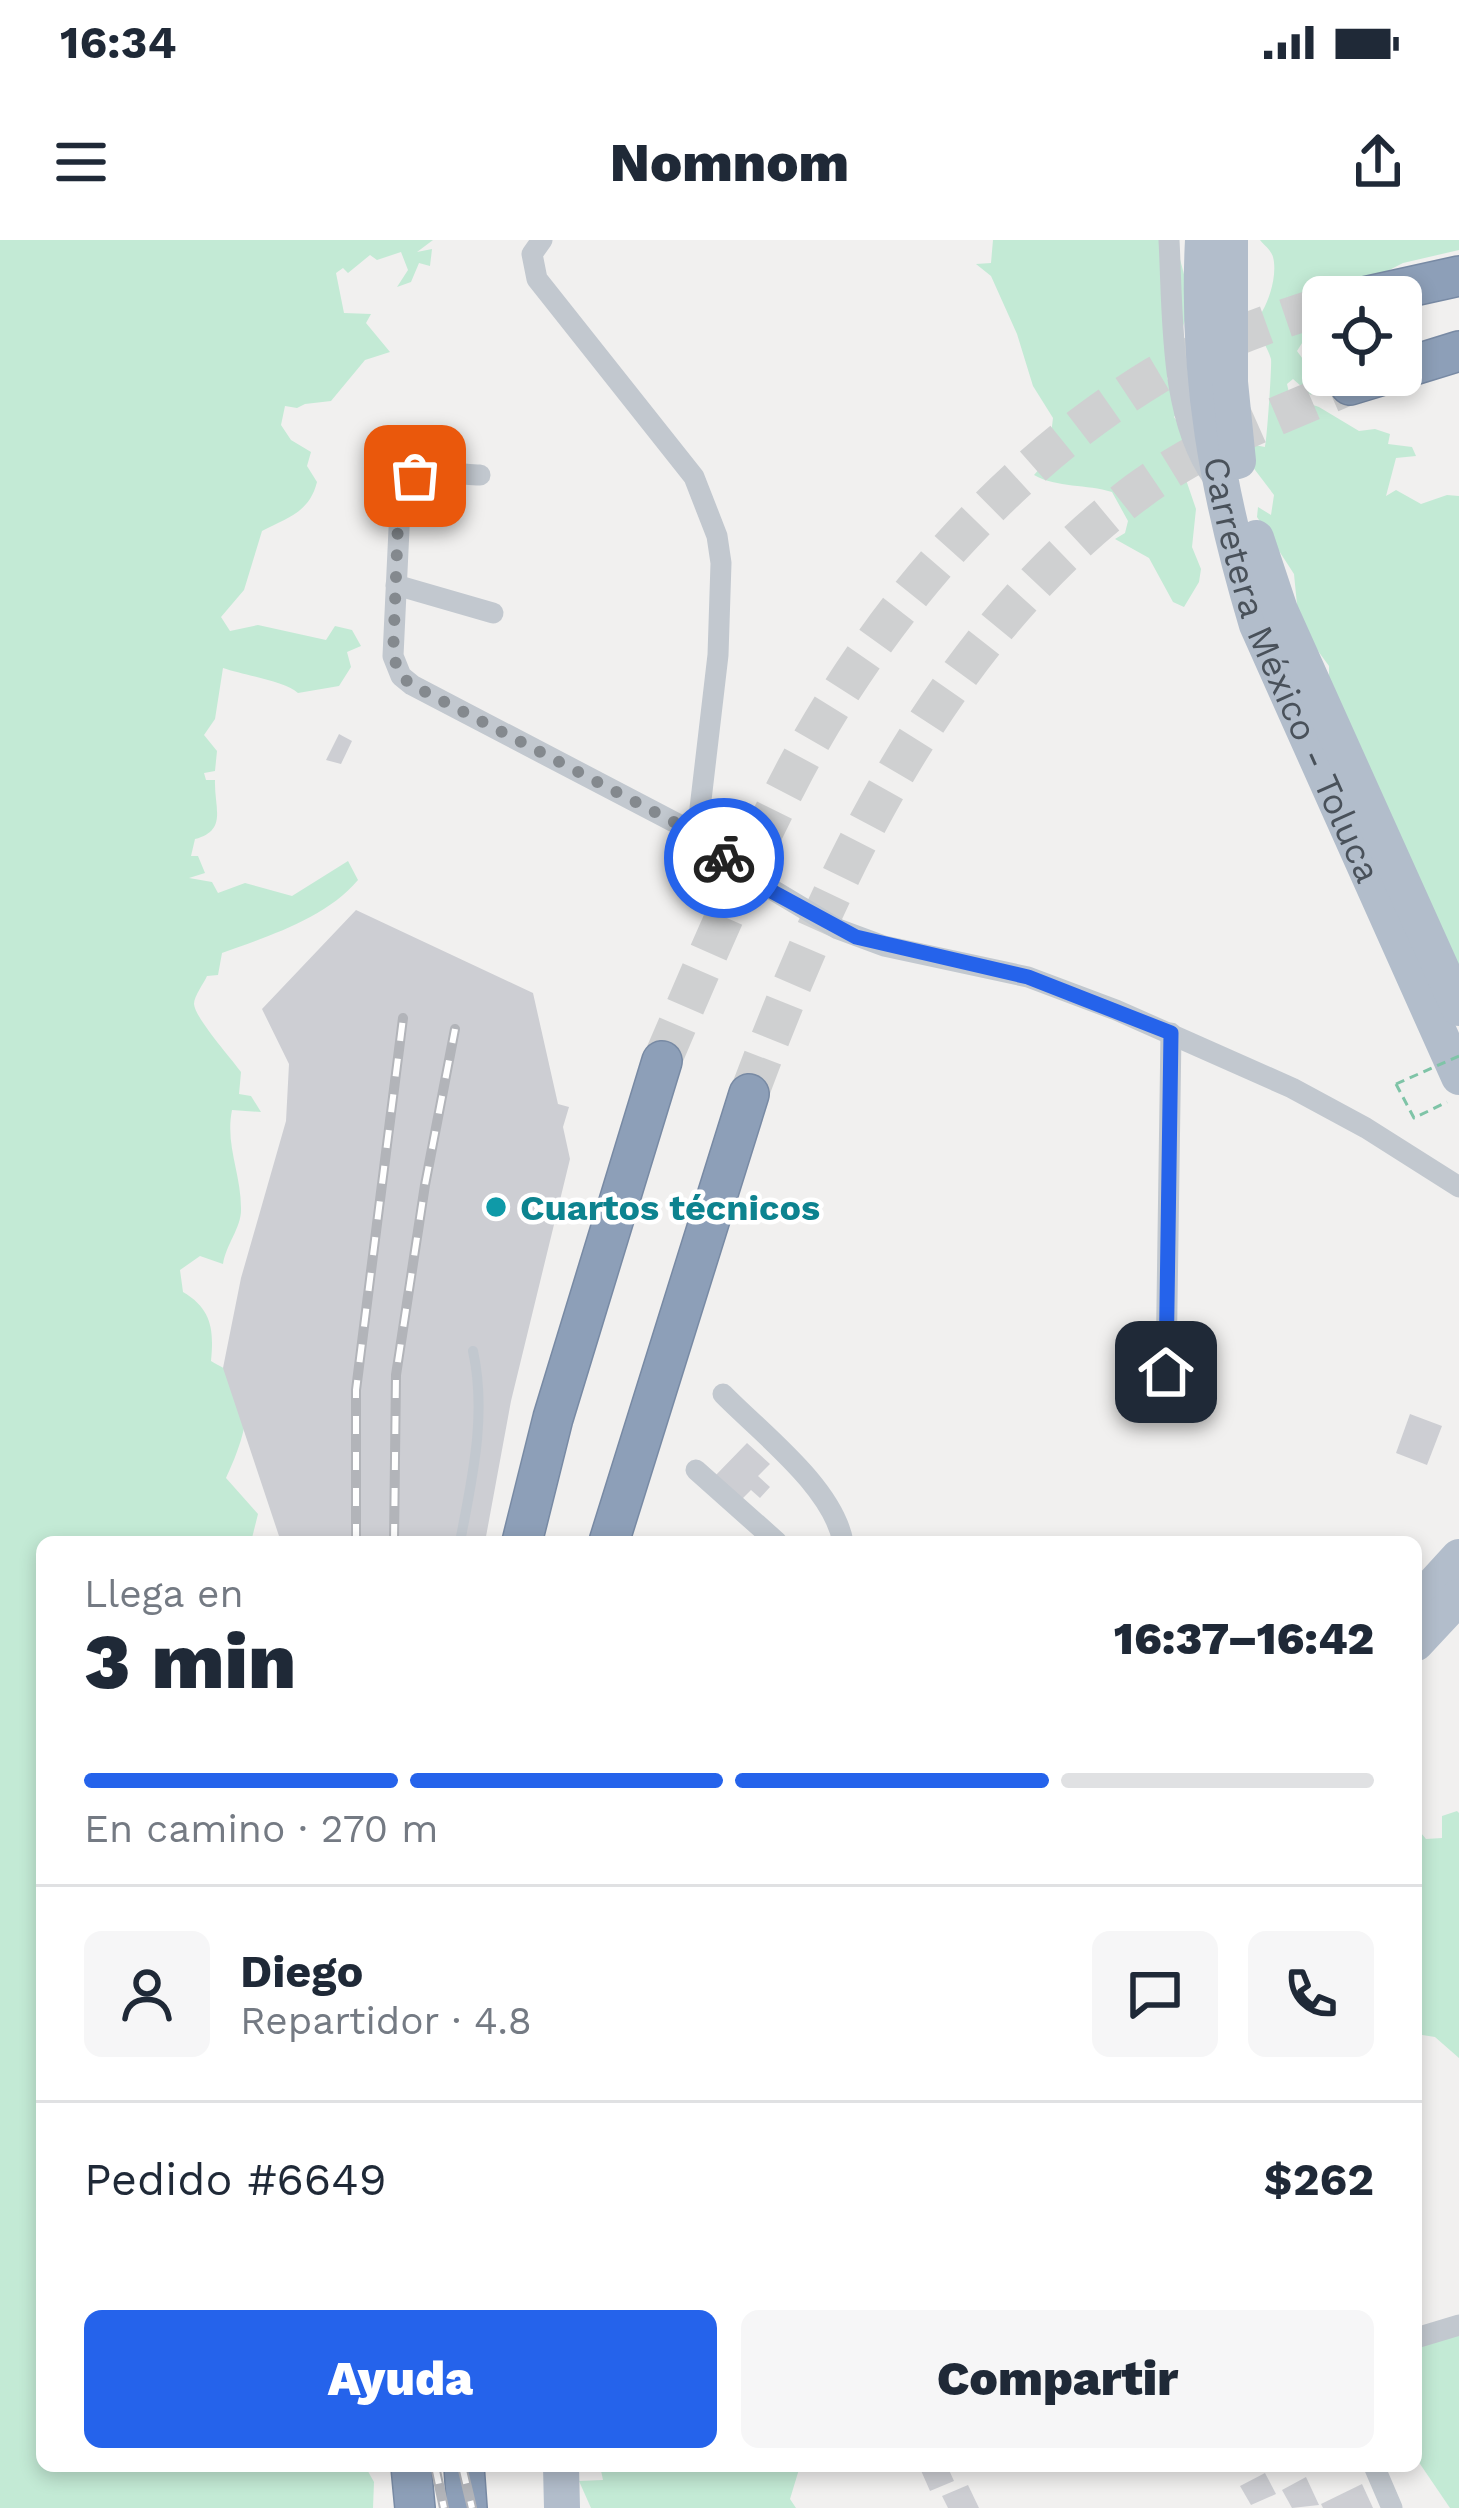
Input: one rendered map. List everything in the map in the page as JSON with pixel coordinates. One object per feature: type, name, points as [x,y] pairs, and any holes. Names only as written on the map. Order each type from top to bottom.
[{"type":"highway","points":[[1422,284],[1459,276]]},
{"type":"highway","points":[[1422,362],[1459,351]]},
{"type":"highway","points":[[522,1536],[662,1061]]},
{"type":"highway","points":[[611,1536],[749,1094]]},
{"type":"highway","points":[[412,2472],[415,2508]]},
{"type":"highway","points":[[464,2472],[467,2508]]},
{"type":"main road","name":"Carretera México - Toluca","points":[[1203,240],[1204,367],[1219,487],[1257,625],[1459,1077]]},
{"type":"main road","name":"Carretera México - Toluca","points":[[1230,240],[1227,303],[1234,438],[1257,543],[1307,674],[1459,1008]]},
{"type":"main road","points":[[1422,1597],[1459,1557]]},
{"type":"main road","points":[[1422,1637],[1459,1597]]},
{"type":"main road","points":[[537,2472],[538,2508]]},
{"type":"main road","points":[[562,2472],[562,2508]]},
{"type":"street","points":[[542,240],[532,254],[537,279],[694,477],[717,536],[721,563],[718,655],[697,834]]},
{"type":"street","points":[[1169,240],[1183,409],[1196,454],[1219,487]]},
{"type":"street","points":[[480,475],[426,473],[401,487],[393,656],[401,676],[412,685],[697,834],[738,869],[838,929],[884,946],[1028,977],[1171,1033],[1292,1088],[1459,1187]]},
{"type":"street","points":[[396,585],[493,613]]},
{"type":"street","points":[[1166,1372],[1171,1033]]},
{"type":"street","points":[[722,1394],[827,1501],[842,1536]]},
{"type":"street","points":[[695,1470],[770,1536]]},
{"type":"street","points":[[1422,2336],[1459,2325]]},
{"type":"street","points":[[1377,2472],[1392,2508]]},
{"type":"lane","points":[[461,1536],[479,1434],[479,1377],[473,1351]]},
{"type":"path","points":[[1459,1056],[1396,1084],[1414,1118],[1459,1096]]},
{"type":"green space","points":[[0,240],[433,240],[417,252],[432,249],[430,266],[419,263],[411,282],[397,287],[408,270],[401,252],[377,260],[370,255],[348,273],[343,268],[336,273],[344,313],[371,314],[366,323],[390,352],[365,360],[331,401],[285,406],[281,425],[291,440],[311,452],[307,466],[317,482],[303,507],[262,531],[244,590],[221,617],[230,631],[258,625],[326,640],[335,626],[352,630],[361,646],[347,652],[351,667],[339,686],[298,693],[223,668],[215,719],[204,735],[217,751],[215,771],[204,773],[206,780],[215,780],[217,817],[212,830],[195,839],[191,856],[198,856],[205,873],[189,878],[212,882],[218,893],[245,883],[292,896],[348,861],[358,880],[313,916],[222,953],[218,975],[207,976],[194,1001],[200,1019],[241,1072],[239,1094],[251,1096],[261,1112],[232,1110],[230,1135],[241,1215],[223,1264],[200,1256],[180,1270],[183,1292],[209,1321],[211,1361],[233,1374],[243,1387],[244,1427],[226,1478],[258,1514],[252,1536],[36,1536],[36,2472],[368,2472],[374,2482],[373,2508],[0,2508]]},
{"type":"green space","points":[[993,240],[1179,240],[1176,244],[1191,301],[1167,378],[1180,408],[1174,417],[1186,434],[1182,468],[1196,509],[1192,547],[1201,569],[1184,607],[1173,602],[1149,558],[1115,539],[1125,533],[1128,521],[1112,492],[1034,475],[1048,459],[1053,418],[1033,386],[1017,334],[991,276],[976,264],[991,263]]},
{"type":"green space","points":[[1260,240],[1459,240],[1459,250],[1403,263],[1378,276],[1302,276],[1302,306],[1294,330],[1302,331],[1297,351],[1302,358],[1302,387],[1293,379],[1287,384],[1290,397],[1319,407],[1359,431],[1390,434],[1388,444],[1412,447],[1416,456],[1396,458],[1386,496],[1396,490],[1421,504],[1459,496],[1459,995],[1329,681],[1329,666],[1299,625],[1294,574],[1257,517],[1258,507],[1271,515],[1274,495],[1252,466],[1249,444],[1265,447],[1271,359],[1254,323],[1271,292],[1271,252]]},
{"type":"green space","points":[[1459,1813],[1459,2058],[1435,2037],[1422,2035],[1422,1834],[1426,1839],[1442,1838],[1442,1816]]},
{"type":"green space","points":[[1459,2328],[1459,2508],[1450,2508],[1422,2467],[1422,2346],[1431,2336]]},
{"type":"green space","points":[[601,2472],[798,2472],[790,2499],[796,2508],[591,2508],[579,2481],[603,2480]]},
{"type":"building","points":[[339,734],[352,741],[341,764],[326,760]]},
{"type":"building","points":[[356,910],[533,993],[558,1104],[569,1107],[563,1127],[570,1159],[511,1401],[486,1536],[279,1536],[223,1368],[241,1278],[286,1121],[289,1064],[262,1009]]},
{"type":"building","points":[[1410,1414],[1442,1426],[1427,1465],[1396,1453]]},
{"type":"building","points":[[747,1443],[770,1464],[758,1476],[770,1487],[760,1498],[751,1490],[740,1501],[714,1477]]},
{"type":"building","points":[[922,2472],[950,2472],[954,2481],[930,2491]]},
{"type":"building","points":[[1265,2473],[1276,2494],[1251,2505],[1240,2486]]},
{"type":"building","points":[[1306,2477],[1319,2505],[1292,2508],[1282,2490]]},
{"type":"building","points":[[1362,2484],[1373,2508],[1323,2508],[1321,2504]]},
{"type":"building","points":[[968,2485],[979,2508],[948,2508],[942,2496]]},
{"type":"tunnel","points":[[662,1061],[795,770],[865,656],[949,549],[1046,454],[1099,413],[1195,355],[1302,313]]},
{"type":"tunnel","points":[[749,1094],[857,844],[950,687],[1006,616],[1068,550],[1162,474],[1241,432],[1324,396]]},
{"type":"railway","points":[[356,1536],[356,1390],[403,1018]]},
{"type":"railway","points":[[394,1536],[396,1375],[455,1029]]},
{"type":"railway","points":[[436,2472],[444,2508]]},
{"type":"railway","points":[[463,2472],[472,2508]]},
{"type":"way so far","points":[[415,476],[401,487],[399,496],[393,656],[401,676],[697,834],[724,858]]},
{"type":"place","name":"Cuartos técnicos","points":[[496,1207]]},
{"type":"route","points":[[724,858],[773,892],[856,937],[1028,977],[1171,1033],[1166,1372]]}]
